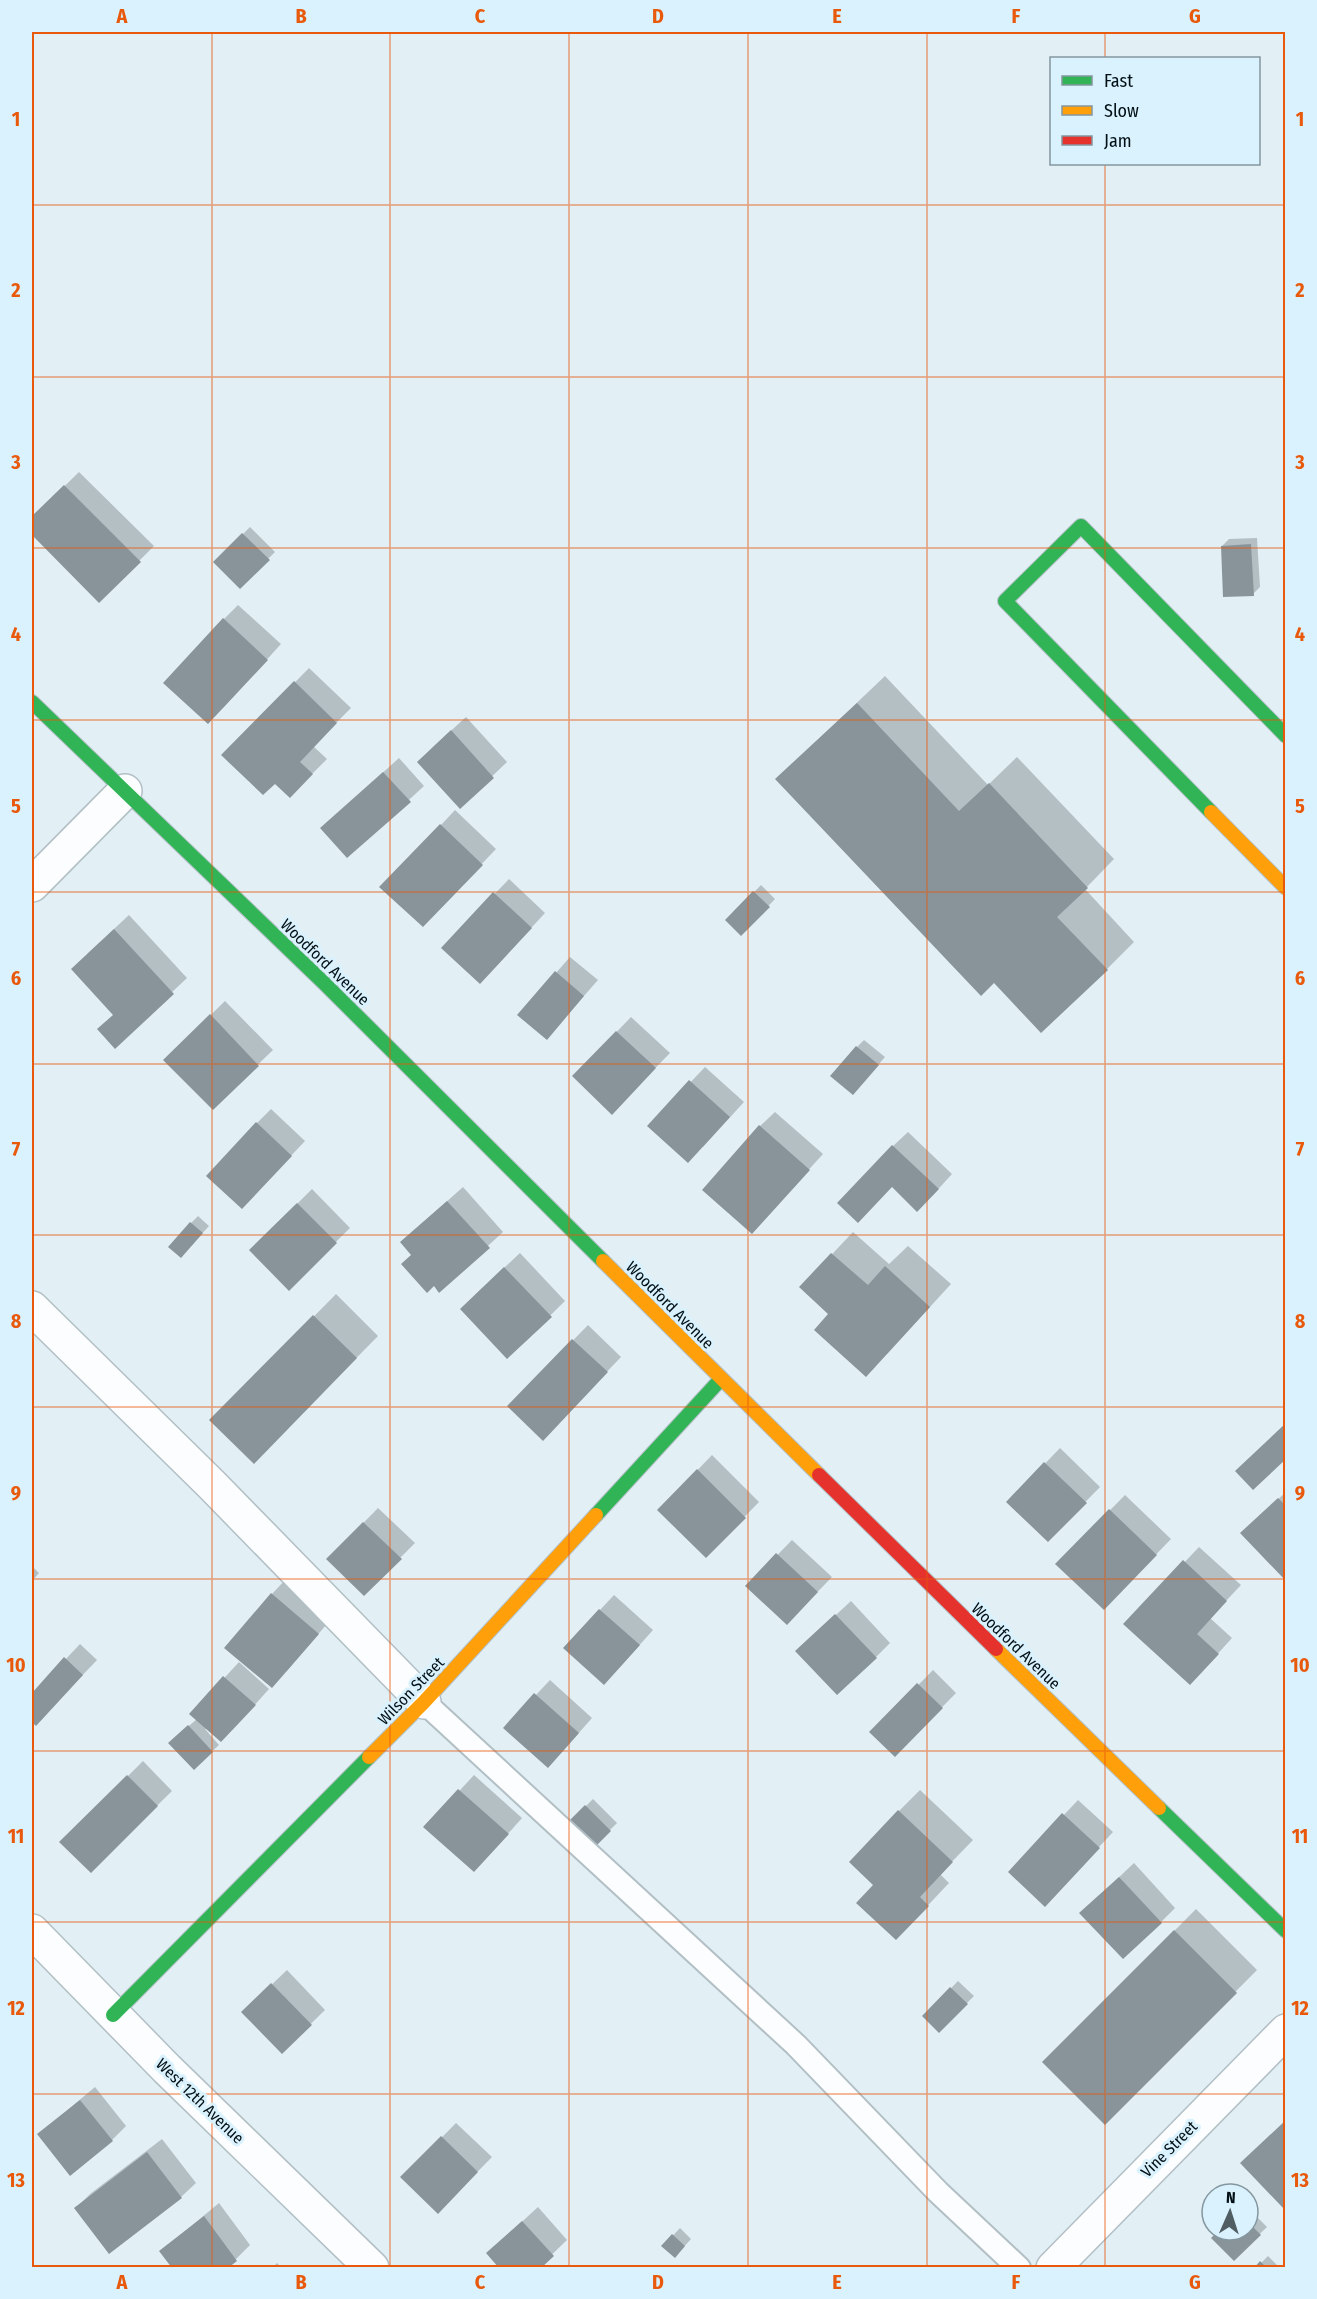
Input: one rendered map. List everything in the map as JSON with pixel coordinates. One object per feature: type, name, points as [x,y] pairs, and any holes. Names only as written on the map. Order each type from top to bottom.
[{"type":"street","points":[[1286,736],[1081,526],[1005,601],[1286,888]]},
{"type":"street","name":"Woodford Avenue","points":[[32,702],[324,983],[721,1379],[1286,1931]]},
{"type":"street","points":[[32,885],[125,791]]},
{"type":"street","points":[[32,1308],[212,1485],[424,1702]]},
{"type":"street","name":"Wilson Street","points":[[113,2015],[424,1702],[721,1379]]},
{"type":"street","name":"West 12th Avenue","points":[[32,1930],[113,2015],[372,2268]]},
{"type":"street","name":"Vine Street","points":[[1053,2268],[1286,2031]]},
{"type":"lane","points":[[424,1702],[796,2045],[938,2192],[1019,2268]]},
{"type":"building","points":[[64,485],[141,562],[99,603],[32,535],[32,516]]},
{"type":"building","points":[[242,533],[270,560],[240,589],[213,562]]},
{"type":"building","points":[[1251,544],[1254,596],[1223,597],[1221,546]]},
{"type":"building","points":[[223,618],[268,660],[208,724],[163,683]]},
{"type":"building","points":[[294,681],[337,723],[300,762],[313,774],[290,798],[275,784],[263,795],[221,755]]},
{"type":"building","points":[[857,703],[959,811],[989,783],[1088,888],[1057,917],[1108,970],[1041,1033],[994,983],[981,996],[775,779]]},
{"type":"building","points":[[451,730],[494,778],[460,809],[417,762]]},
{"type":"building","points":[[383,772],[411,802],[347,858],[320,828]]},
{"type":"building","points":[[440,824],[483,865],[423,927],[379,887]]},
{"type":"building","points":[[753,891],[770,907],[741,936],[725,920]]},
{"type":"building","points":[[493,892],[532,928],[480,984],[441,948]]},
{"type":"building","points":[[114,929],[174,994],[115,1049],[97,1029],[113,1015],[71,969]]},
{"type":"building","points":[[555,971],[584,996],[547,1040],[517,1015]]},
{"type":"building","points":[[210,1014],[259,1066],[213,1110],[163,1060]]},
{"type":"building","points":[[616,1031],[656,1068],[612,1115],[572,1076]]},
{"type":"building","points":[[856,1046],[879,1065],[853,1095],[830,1076]]},
{"type":"building","points":[[689,1080],[730,1117],[688,1163],[647,1126]]},
{"type":"building","points":[[256,1122],[292,1156],[242,1209],[206,1176]]},
{"type":"building","points":[[759,1125],[810,1170],[752,1234],[702,1190]]},
{"type":"building","points":[[892,1145],[939,1189],[917,1212],[892,1187],[858,1223],[837,1203]]},
{"type":"building","points":[[447,1201],[490,1248],[439,1293],[434,1286],[427,1293],[401,1264],[411,1255],[400,1242]]},
{"type":"building","points":[[297,1203],[337,1243],[289,1291],[249,1250]]},
{"type":"building","points":[[190,1222],[203,1233],[181,1258],[168,1247]]},
{"type":"building","points":[[831,1253],[868,1285],[885,1266],[930,1307],[866,1377],[814,1330],[828,1314],[799,1287]]},
{"type":"building","points":[[504,1267],[552,1317],[507,1359],[460,1309]]},
{"type":"building","points":[[313,1315],[357,1358],[254,1464],[209,1420]]},
{"type":"building","points":[[572,1339],[608,1372],[543,1441],[507,1406]]},
{"type":"building","points":[[1286,1423],[1286,1459],[1253,1490],[1235,1471]]},
{"type":"building","points":[[1044,1462],[1087,1503],[1048,1542],[1006,1502]]},
{"type":"building","points":[[697,1469],[746,1518],[706,1558],[657,1510]]},
{"type":"building","points":[[1278,1498],[1286,1506],[1286,1581],[1240,1533]]},
{"type":"building","points":[[1109,1509],[1157,1555],[1104,1610],[1055,1564]]},
{"type":"building","points":[[363,1522],[402,1559],[364,1596],[326,1559]]},
{"type":"building","points":[[776,1553],[818,1592],[787,1625],[745,1586]]},
{"type":"building","points":[[1183,1560],[1227,1601],[1197,1634],[1219,1654],[1190,1685],[1123,1624]]},
{"type":"building","points":[[271,1593],[319,1634],[272,1688],[224,1648]]},
{"type":"building","points":[[599,1609],[640,1645],[604,1685],[563,1648]]},
{"type":"building","points":[[835,1614],[877,1658],[837,1695],[795,1651]]},
{"type":"building","points":[[64,1657],[83,1675],[36,1726],[32,1722],[32,1693]]},
{"type":"building","points":[[223,1676],[256,1705],[221,1742],[189,1714]]},
{"type":"building","points":[[917,1683],[943,1708],[895,1757],[869,1732]]},
{"type":"building","points":[[534,1693],[579,1733],[548,1768],[503,1728]]},
{"type":"building","points":[[188,1725],[213,1752],[194,1770],[168,1743]]},
{"type":"building","points":[[127,1775],[158,1806],[91,1873],[59,1842]]},
{"type":"building","points":[[458,1789],[509,1834],[474,1872],[423,1827]]},
{"type":"building","points":[[585,1805],[611,1831],[595,1847],[569,1821]]},
{"type":"building","points":[[898,1810],[953,1862],[920,1897],[929,1906],[896,1940],[856,1903],[873,1885],[849,1862]]},
{"type":"building","points":[[1062,1813],[1100,1848],[1045,1907],[1008,1872]]},
{"type":"building","points":[[1119,1877],[1162,1923],[1123,1959],[1079,1913]]},
{"type":"building","points":[[1174,1930],[1237,1993],[1105,2125],[1042,2062]]},
{"type":"building","points":[[271,1983],[312,2025],[282,2054],[241,2012]]},
{"type":"building","points":[[950,1987],[968,2004],[939,2033],[922,2016]]},
{"type":"building","points":[[80,2100],[113,2141],[70,2176],[37,2134]]},
{"type":"building","points":[[1286,2120],[1286,2208],[1284,2209],[1240,2163]]},
{"type":"building","points":[[441,2136],[478,2172],[438,2214],[400,2177]]},
{"type":"building","points":[[147,2152],[182,2198],[109,2254],[74,2208]]},
{"type":"building","points":[[204,2216],[237,2261],[228,2268],[172,2268],[159,2251]]},
{"type":"building","points":[[522,2221],[554,2256],[541,2268],[499,2268],[486,2253]]},
{"type":"building","points":[[672,2234],[685,2246],[675,2258],[661,2246]]},
{"type":"building","points":[[1215,2242],[1254,2242],[1234,2261]]},
{"type":"building","points":[[1260,2261],[1267,2268],[1254,2268]]},
{"type":"traffic: fast","points":[[1211,812],[1005,601],[1081,526],[1286,736]]},
{"type":"traffic: fast","points":[[32,702],[324,983],[603,1261]]},
{"type":"traffic: fast","points":[[596,1515],[721,1379]]},
{"type":"traffic: fast","points":[[113,2015],[369,1757]]},
{"type":"traffic: fast","points":[[1159,1808],[1286,1931]]},
{"type":"traffic: slow","points":[[1211,812],[1286,888]]},
{"type":"traffic: slow","points":[[603,1261],[819,1475]]},
{"type":"traffic: slow","points":[[369,1757],[424,1702],[596,1515]]},
{"type":"traffic: slow","points":[[996,1649],[1159,1808]]},
{"type":"traffic: jam","points":[[819,1475],[996,1649]]}]
